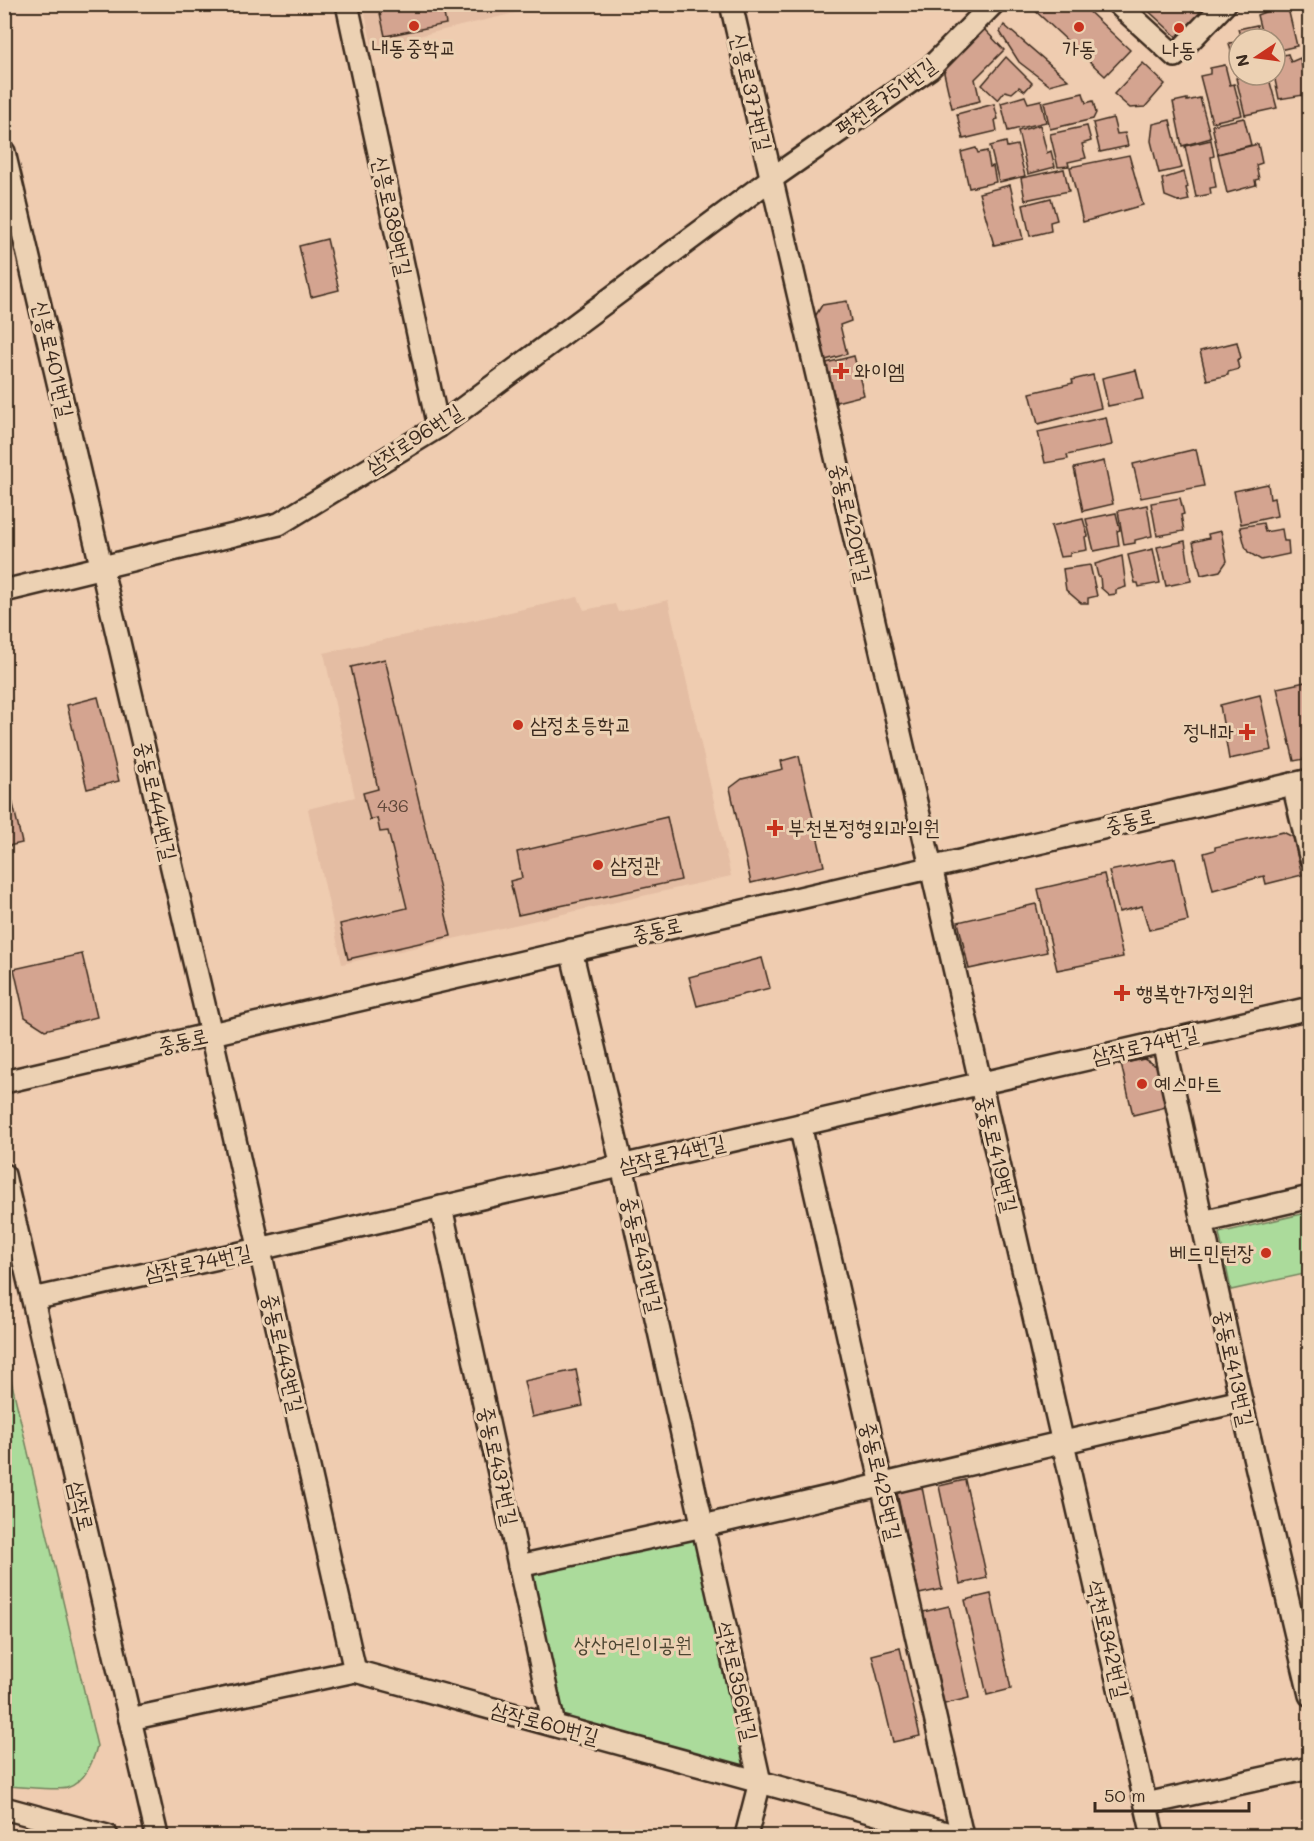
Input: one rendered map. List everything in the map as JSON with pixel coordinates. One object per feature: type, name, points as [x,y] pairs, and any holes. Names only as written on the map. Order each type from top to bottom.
[{"type":"street","name":"신흥로389번길","points":[[347,4],[438,427]]},
{"type":"street","name":"신흥로377번길","points":[[731,4],[771,179]]},
{"type":"street","name":"평천로751번길","points":[[771,179],[930,68],[993,4]]},
{"type":"street","points":[[1118,4],[1175,56],[1224,5]]},
{"type":"street","name":"신흥로401번길","points":[[4,152],[102,567]]},
{"type":"street","name":"삼작로96번길","points":[[4,591],[279,524],[438,427],[771,179]]},
{"type":"street","name":"중동로420번길","points":[[771,179],[932,867]]},
{"type":"street","name":"중동로444번길","points":[[102,567],[211,1034]]},
{"type":"street","points":[[1301,782],[1310,856]]},
{"type":"street","name":"중동로","points":[[4,1082],[1301,782]]},
{"type":"street","name":"중동로419번길","points":[[932,867],[1063,1442]]},
{"type":"street","name":"중동로431번길","points":[[571,950],[703,1526]]},
{"type":"street","name":"삼작로74번길","points":[[33,1299],[1310,1008]]},
{"type":"street","name":"중동로443번길","points":[[211,1034],[355,1671]]},
{"type":"street","name":"중동로413번길","points":[[1163,1041],[1241,1401],[1310,1695]]},
{"type":"street","name":"중동로425번길","points":[[800,1125],[962,1836]]},
{"type":"street","name":"삼작로","points":[[4,1175],[157,1836]]},
{"type":"street","points":[[1202,1222],[1310,1197]]},
{"type":"street","name":"중동로437번길","points":[[441,1207],[554,1725]]},
{"type":"street","points":[[519,1566],[703,1526],[1241,1401]]},
{"type":"street","name":"석천로342번길","points":[[1063,1442],[1153,1836]]},
{"type":"street","name":"석천로356번길","points":[[703,1526],[760,1782],[746,1836]]},
{"type":"street","name":"삼작로60번길","points":[[130,1719],[355,1671],[957,1836]]},
{"type":"street","points":[[1146,1804],[1310,1768]]},
{"type":"street","points":[[4,1808],[107,1836]]},
{"type":"shaded area","name":"내동중학교","points":[[363,4],[548,5],[372,47]]},
{"type":"shaded area","name":"삼정초등학교","points":[[578,597],[584,610],[615,604],[618,612],[668,600],[731,876],[342,964],[308,809],[355,797],[324,653]]},
{"type":"green space","name":"베드민턴장","points":[[1306,1213],[1309,1230],[1309,1273],[1231,1290],[1219,1233]]},
{"type":"green space","points":[[4,1350],[97,1746],[83,1776],[73,1785],[63,1789],[5,1786]]},
{"type":"green space","name":"상산어린이공원","points":[[703,1526],[760,1782],[554,1725],[519,1566]]},
{"type":"building","points":[[378,4],[442,4],[446,24],[385,36]]},
{"type":"building","name":"가동","points":[[1028,4],[1081,4],[1130,50],[1105,76]]},
{"type":"building","name":"나동","points":[[1141,4],[1191,4],[1203,15],[1180,40]]},
{"type":"building","points":[[1287,4],[1297,46],[1287,48],[1287,27],[1260,27],[1257,15],[1270,10],[1269,7]]},
{"type":"building","points":[[1004,25],[1068,80],[1049,85],[1019,62],[1000,32]]},
{"type":"building","points":[[983,28],[1004,50],[975,79],[980,101],[952,108],[944,73],[948,63]]},
{"type":"building","points":[[1287,54],[1291,62],[1300,58],[1310,94],[1279,99],[1276,87],[1287,87]]},
{"type":"building","points":[[1006,57],[1032,83],[1025,91],[1019,87],[1012,93],[1005,91],[998,100],[982,85]]},
{"type":"building","points":[[1143,63],[1165,84],[1145,107],[1130,108],[1114,94]]},
{"type":"building","points":[[1225,65],[1227,87],[1235,87],[1242,115],[1212,122],[1200,76],[1210,74],[1210,68]]},
{"type":"building","points":[[1238,87],[1271,87],[1277,108],[1245,115]]},
{"type":"building","points":[[1083,93],[1086,103],[1093,101],[1096,113],[1093,119],[1050,129],[1044,102]]},
{"type":"building","points":[[1025,96],[1028,103],[1041,100],[1046,122],[1008,131],[1001,103]]},
{"type":"building","points":[[1200,98],[1211,138],[1182,146],[1173,102]]},
{"type":"building","points":[[994,104],[998,119],[995,120],[997,131],[963,139],[957,114]]},
{"type":"building","points":[[1113,118],[1117,134],[1125,133],[1128,146],[1100,152],[1093,123]]},
{"type":"building","points":[[1244,118],[1251,145],[1218,154],[1212,125]]},
{"type":"building","points":[[1170,120],[1182,168],[1159,173],[1151,141],[1153,124]]},
{"type":"building","points":[[1040,125],[1047,153],[1051,151],[1055,167],[1028,174],[1018,131]]},
{"type":"building","points":[[1087,126],[1091,141],[1082,144],[1086,158],[1068,162],[1069,166],[1058,167],[1050,134]]},
{"type":"building","points":[[1211,140],[1216,187],[1210,188],[1211,194],[1196,197],[1185,146]]},
{"type":"building","points":[[1006,142],[1007,147],[1017,145],[1025,176],[999,182],[990,146]]},
{"type":"building","points":[[1258,144],[1262,163],[1256,165],[1259,179],[1255,180],[1256,185],[1227,193],[1218,154]]},
{"type":"building","points":[[976,148],[978,153],[987,151],[996,182],[969,188],[961,152]]},
{"type":"building","points":[[1129,155],[1143,205],[1083,222],[1070,167]]},
{"type":"building","points":[[1064,169],[1069,191],[1025,200],[1021,178]]},
{"type":"building","points":[[1184,172],[1189,200],[1180,202],[1165,196],[1162,179]]},
{"type":"building","points":[[1010,185],[1023,239],[994,245],[979,193]]},
{"type":"building","points":[[1051,198],[1057,220],[1050,222],[1051,231],[1030,236],[1023,205]]},
{"type":"building","points":[[327,239],[339,290],[311,297],[299,246]]},
{"type":"building","points":[[847,301],[851,321],[840,325],[847,354],[822,361],[813,320],[822,305]]},
{"type":"building","points":[[1237,342],[1241,358],[1237,360],[1239,369],[1228,372],[1228,375],[1207,380],[1200,351]]},
{"type":"building","points":[[854,356],[864,395],[836,402],[826,363]]},
{"type":"building","points":[[1136,370],[1143,399],[1108,406],[1102,378]]},
{"type":"building","points":[[1093,375],[1101,408],[1038,424],[1030,393],[1073,383],[1072,380]]},
{"type":"building","points":[[1106,417],[1112,445],[1067,455],[1068,459],[1045,463],[1038,432]]},
{"type":"building","points":[[1196,449],[1204,486],[1141,498],[1133,464]]},
{"type":"building","points":[[1104,461],[1113,504],[1083,511],[1074,468]]},
{"type":"building","points":[[1268,484],[1270,499],[1274,498],[1277,516],[1241,524],[1234,491]]},
{"type":"building","points":[[1180,498],[1184,514],[1181,515],[1184,531],[1157,536],[1151,503]]},
{"type":"building","points":[[1147,505],[1152,536],[1124,545],[1118,511]]},
{"type":"building","points":[[1116,513],[1120,530],[1117,531],[1119,546],[1094,551],[1086,519]]},
{"type":"building","points":[[1083,519],[1088,536],[1085,537],[1087,550],[1060,557],[1051,526]]},
{"type":"building","points":[[1263,523],[1265,532],[1282,529],[1284,541],[1288,541],[1289,554],[1261,560],[1248,552],[1240,527]]},
{"type":"building","points":[[1221,531],[1227,561],[1220,571],[1201,575],[1193,542],[1209,538],[1208,534]]},
{"type":"building","points":[[1185,541],[1191,581],[1166,586],[1157,547]]},
{"type":"building","points":[[1153,549],[1160,583],[1139,587],[1138,583],[1135,583],[1128,555]]},
{"type":"building","points":[[1122,556],[1126,587],[1116,590],[1116,594],[1109,595],[1101,588],[1100,576],[1098,576],[1095,564]]},
{"type":"building","points":[[1090,565],[1097,596],[1088,598],[1088,603],[1081,603],[1066,590],[1063,569]]},
{"type":"building","points":[[385,659],[451,936],[348,959],[340,924],[407,908],[388,831],[380,832],[377,818],[370,820],[363,793],[378,789],[351,667]]},
{"type":"building","points":[[1310,681],[1310,758],[1294,761],[1277,688]]},
{"type":"building","points":[[1260,695],[1272,750],[1229,759],[1220,705]]},
{"type":"building","points":[[98,697],[119,781],[87,789],[67,705]]},
{"type":"building","points":[[799,756],[824,866],[751,883],[730,788],[742,779],[783,769],[781,761]]},
{"type":"building","points":[[10,791],[22,843],[4,847],[4,792]]},
{"type":"building","name":"삼정관","points":[[667,817],[681,880],[518,915],[510,881],[522,878],[517,852]]},
{"type":"building","points":[[1283,832],[1293,837],[1302,875],[1266,884],[1264,876],[1213,890],[1204,853],[1215,850],[1215,847]]},
{"type":"building","points":[[1175,858],[1188,921],[1149,930],[1142,906],[1119,912],[1109,871]]},
{"type":"building","points":[[1104,874],[1123,957],[1057,970],[1038,889]]},
{"type":"building","points":[[1036,904],[1047,952],[969,969],[958,922]]},
{"type":"building","points":[[82,954],[97,1017],[45,1030],[25,1017],[14,969]]},
{"type":"building","points":[[762,958],[770,988],[697,1006],[689,977]]},
{"type":"building","points":[[1144,1059],[1158,1067],[1166,1107],[1133,1115],[1121,1064]]},
{"type":"building","points":[[576,1370],[583,1406],[532,1417],[524,1381]]},
{"type":"building","points":[[965,1480],[987,1578],[960,1584],[939,1486]]},
{"type":"building","points":[[922,1487],[942,1589],[919,1594],[897,1493]]},
{"type":"building","points":[[991,1594],[1011,1689],[987,1695],[965,1600]]},
{"type":"building","points":[[949,1606],[969,1698],[944,1704],[923,1612]]},
{"type":"building","points":[[900,1648],[920,1736],[893,1742],[872,1655]]},
{"type":"place","name":"내동중학교","points":[[414,26]]},
{"type":"place","name":"가동","points":[[1079,27]]},
{"type":"place","name":"나동","points":[[1179,28]]},
{"type":"place","name":"와이엠","points":[[841,371]]},
{"type":"place","name":"삼정초등학교","points":[[518,725]]},
{"type":"place","name":"정내과","points":[[1247,732]]},
{"type":"place","name":"부천본정형외과의원","points":[[775,828]]},
{"type":"place","name":"삼정관","points":[[598,865]]},
{"type":"place","name":"행복한가정의원","points":[[1122,993]]},
{"type":"place","name":"예스마트","points":[[1142,1084]]},
{"type":"place","name":"베드민턴장","points":[[1266,1253]]}]
